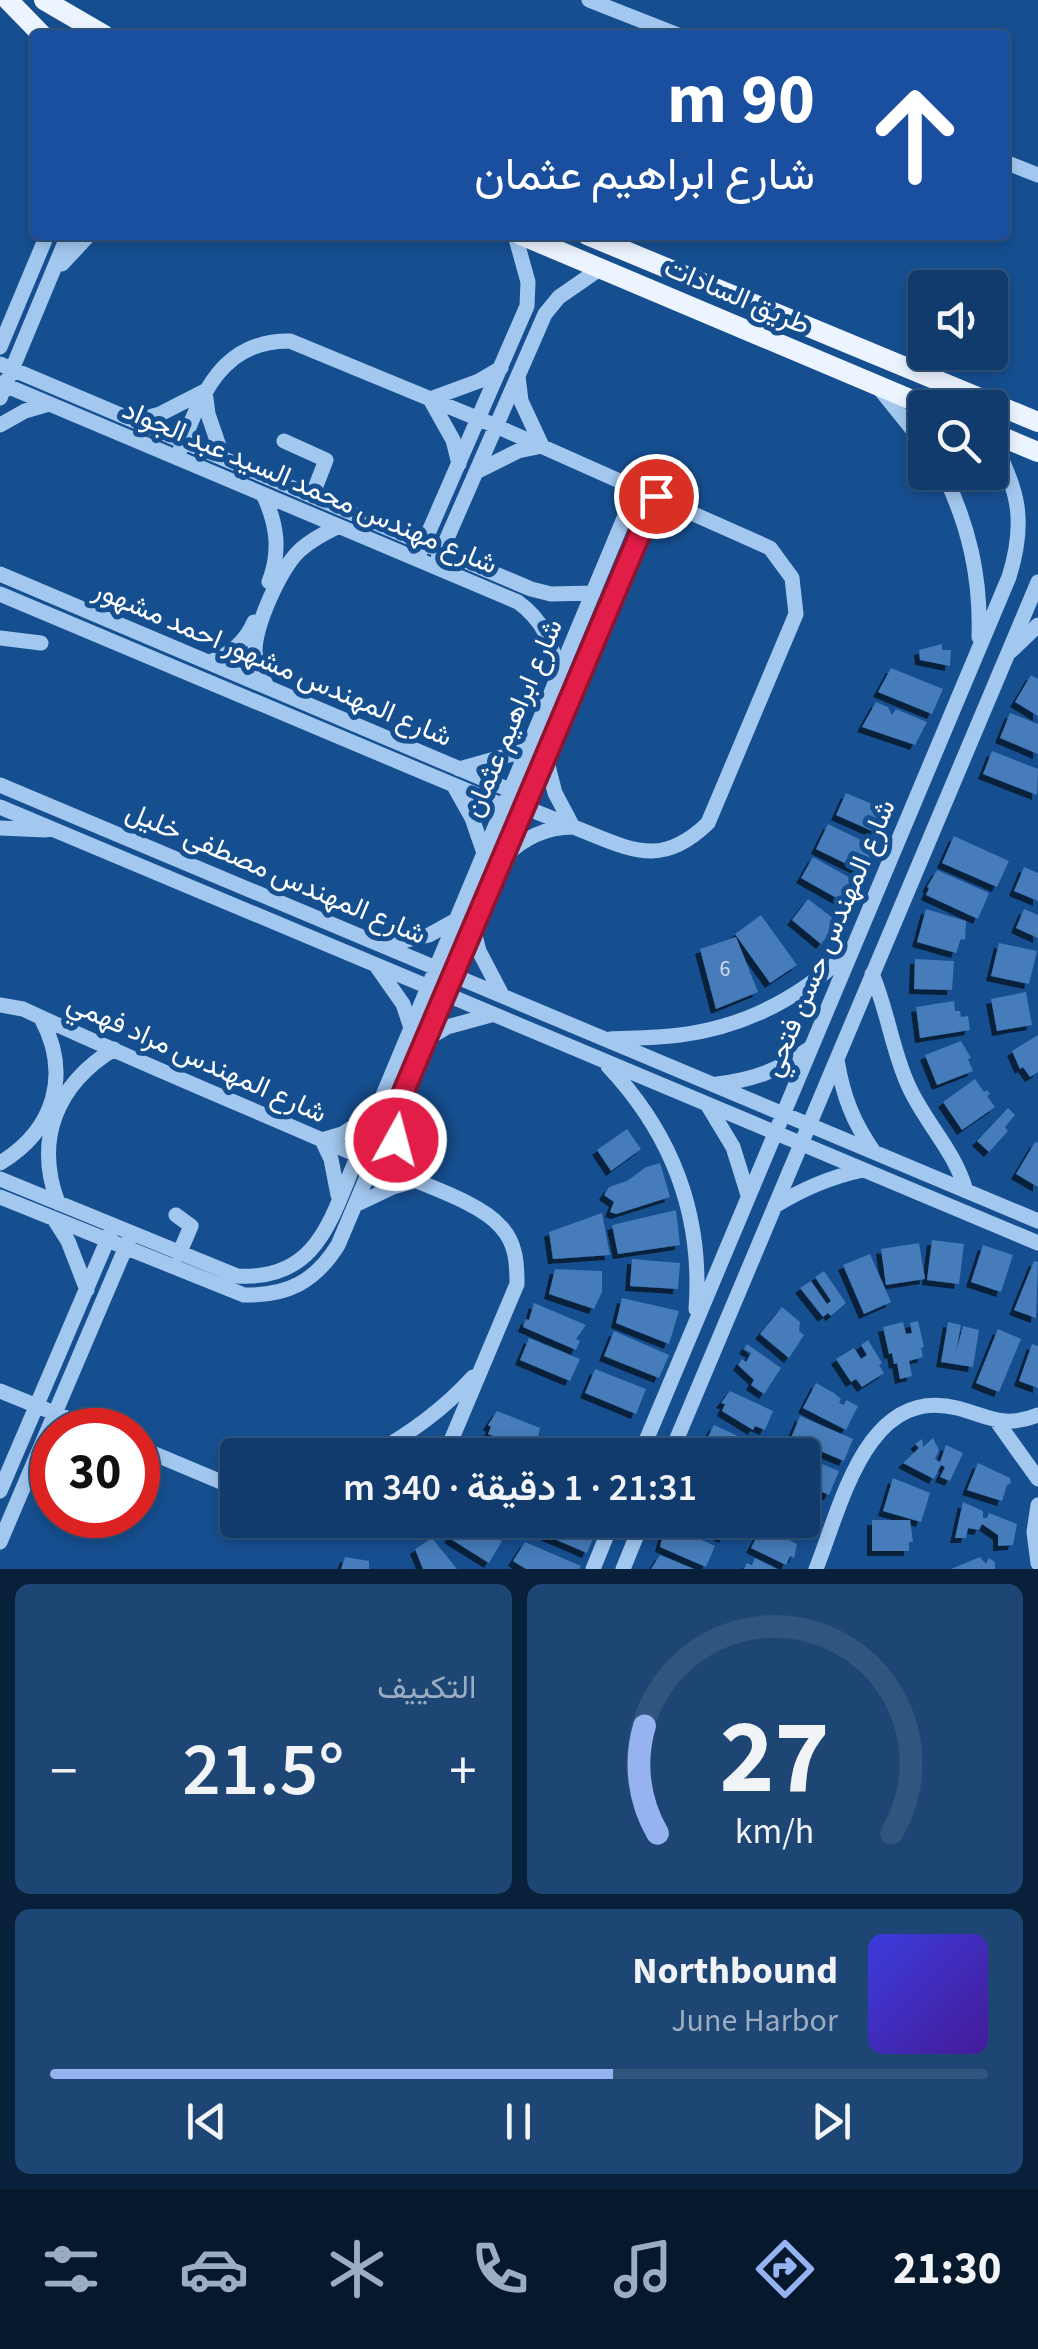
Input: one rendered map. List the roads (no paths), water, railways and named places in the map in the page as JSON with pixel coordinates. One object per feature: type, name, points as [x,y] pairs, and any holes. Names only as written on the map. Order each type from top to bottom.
[{"type":"main road","points":[[8,0],[37,30]]},
{"type":"main road","points":[[44,0],[95,30]]},
{"type":"main road","name":"طريق السادات","points":[[531,240],[908,398]]},
{"type":"main road","name":"طريق السادات","points":[[599,240],[1038,422]]},
{"type":"main road","points":[[743,330],[752,304]]},
{"type":"main road","points":[[1008,441],[1038,452]]},
{"type":"street","points":[[589,0],[665,30]]},
{"type":"street","points":[[1010,164],[1038,175]]},
{"type":"street","points":[[0,347],[45,240]]},
{"type":"street","points":[[2,389],[6,366],[66,240]]},
{"type":"street","points":[[52,274],[84,240]]},
{"type":"street","points":[[417,559],[526,306],[528,282],[519,240]]},
{"type":"street","points":[[435,567],[552,305],[576,282],[601,268]]},
{"type":"street","name":"شارع المهندس مشهور احمد مشهور","points":[[0,574],[458,769],[524,806],[626,848],[650,852],[672,849],[708,823],[796,614],[792,578],[770,548],[496,426],[290,341],[252,346],[235,356],[206,390]]},
{"type":"street","name":"شارع مهندس محمد السيد عبد الجواد","points":[[6,366],[531,589],[551,594],[593,592]]},
{"type":"street","points":[[459,464],[453,440],[430,399],[501,368]]},
{"type":"street","points":[[476,472],[518,451],[542,446],[521,400],[518,376]]},
{"type":"street","points":[[876,385],[908,424]]},
{"type":"street","name":"شارع مهندس محمد السيد عبد الجواد","points":[[2,389],[49,404],[518,602],[546,629],[559,673]]},
{"type":"street","points":[[135,421],[172,409],[206,390]]},
{"type":"street","points":[[176,458],[206,390]]},
{"type":"street","points":[[206,390],[208,414],[223,458]]},
{"type":"street","points":[[0,425],[25,411],[49,404]]},
{"type":"street","points":[[284,441],[326,460],[312,496]]},
{"type":"street","name":"شارع المهندس حسن فتحي","points":[[647,1438],[1009,577],[1020,528],[1008,472]]},
{"type":"street","name":"شارع ابراهيم عثمان","points":[[128,1241],[180,1254],[237,1276],[258,1278],[278,1274],[313,1250],[358,1156],[636,487]]},
{"type":"street","points":[[952,490],[973,551],[980,600],[978,648]]},
{"type":"street","points":[[263,494],[271,510],[278,546],[255,652],[258,671],[267,686]]},
{"type":"street","name":"شارع ابراهيم عثمان","points":[[128,1241],[244,1295],[289,1291],[326,1264],[374,1162],[656,496]]},
{"type":"street","points":[[210,662],[226,656],[240,644],[286,566],[301,549],[340,526]]},
{"type":"street","name":"شارع المهندس حسن فتحي","points":[[677,1438],[1038,582]]},
{"type":"street","name":"شارع المهندس مشهور احمد مشهور","points":[[0,594],[454,786],[507,798]]},
{"type":"street","points":[[1005,658],[1038,625]]},
{"type":"street","points":[[0,638],[41,643]]},
{"type":"street","points":[[458,769],[527,750]]},
{"type":"street","points":[[503,857],[535,834],[573,826],[555,792],[546,758]]},
{"type":"street","name":"شارع المهندس مصطفى خليل","points":[[0,785],[1038,1221]]},
{"type":"street","points":[[454,786],[472,818],[484,853]]},
{"type":"street","name":"شارع المهندس مصطفى خليل","points":[[0,807],[1038,1243]]},
{"type":"street","points":[[0,828],[58,831]]},
{"type":"street","points":[[383,945],[408,942],[456,920]]},
{"type":"street","points":[[473,927],[479,951],[502,995]]},
{"type":"street","points":[[608,1040],[678,1036],[754,1016],[789,999],[851,949]]},
{"type":"street","points":[[374,964],[403,1004],[411,1028]]},
{"type":"street","points":[[872,974],[906,1080],[952,1154],[966,1191]]},
{"type":"street","name":"شارع المهندس مراد فهمي","points":[[0,1006],[23,1009],[374,1162],[484,1212],[500,1226],[512,1243],[518,1263],[517,1284],[451,1438]]},
{"type":"street","points":[[426,1040],[446,1027],[494,1014]]},
{"type":"street","points":[[42,1018],[53,1039],[58,1064],[47,1159],[50,1182],[56,1211],[87,1290]]},
{"type":"street","points":[[714,1084],[748,1080],[781,1068],[809,1048]]},
{"type":"street","points":[[0,1163],[21,1149],[78,1076],[114,1050]]},
{"type":"street","points":[[602,1060],[654,1123],[687,1198],[696,1239],[695,1321]]},
{"type":"street","points":[[837,1060],[848,1108],[874,1152]]},
{"type":"street","points":[[706,1104],[733,1147],[748,1196]]},
{"type":"street","points":[[339,1200],[331,1159],[322,1140],[351,1130],[376,1112]]},
{"type":"street","points":[[355,1206],[414,1180],[392,1119]]},
{"type":"street","points":[[775,1206],[817,1182],[864,1170]]},
{"type":"street","points":[[0,1178],[56,1211],[128,1241],[57,1408]]},
{"type":"street","points":[[0,1197],[56,1211]]},
{"type":"street","points":[[176,1214],[191,1226],[180,1254]]},
{"type":"street","points":[[0,1492],[111,1234]]},
{"type":"street","points":[[402,1438],[437,1412],[482,1367]]},
{"type":"street","points":[[0,1390],[42,1408]]},
{"type":"street","points":[[816,1569],[862,1456],[873,1436],[890,1420],[910,1409],[933,1405],[956,1408],[998,1423],[1038,1415]]},
{"type":"street","points":[[998,1423],[1038,1479]]},
{"type":"street","points":[[160,1456],[220,1481]]},
{"type":"street","points":[[0,1542],[30,1472]]},
{"type":"street","points":[[1038,1505],[1034,1532],[1038,1563]]},
{"type":"street","points":[[593,1569],[606,1538]]},
{"type":"street","points":[[622,1569],[635,1538]]}]
